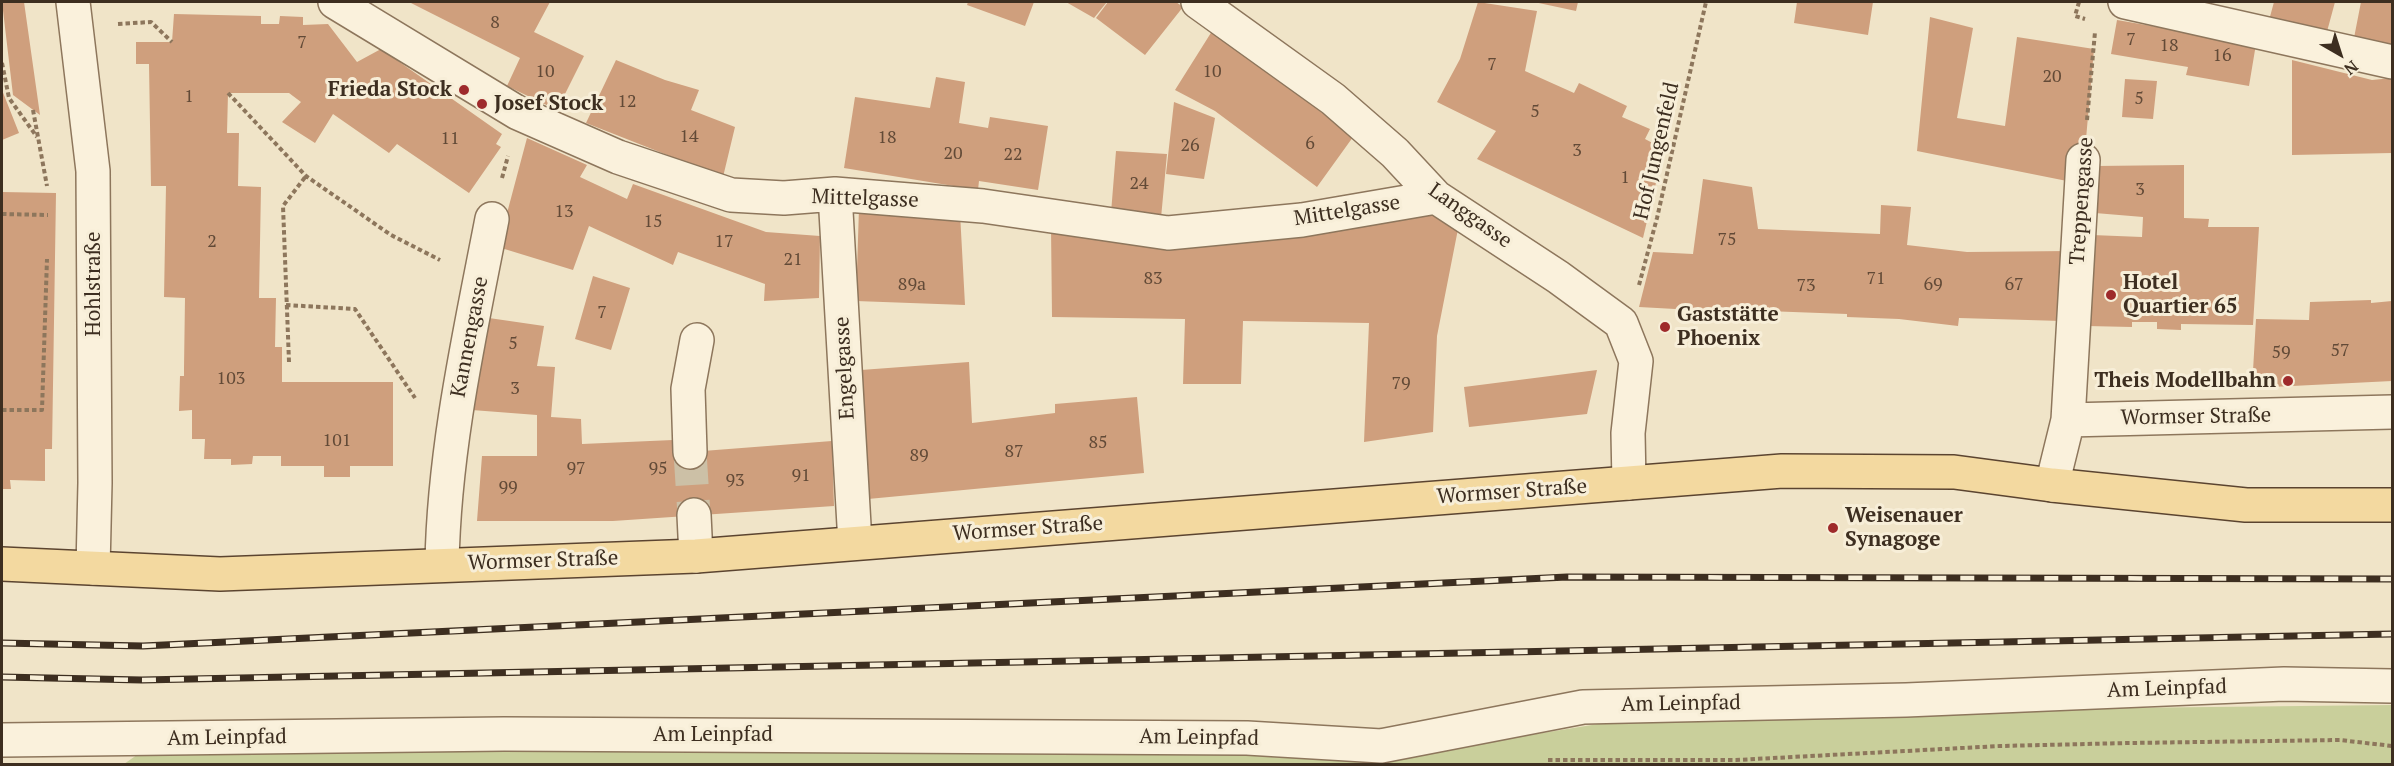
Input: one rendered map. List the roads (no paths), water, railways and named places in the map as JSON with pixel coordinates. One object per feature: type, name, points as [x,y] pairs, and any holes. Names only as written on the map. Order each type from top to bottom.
[{"type":"main road","name":"Wormser Straße","points":[[2,564],[220,574],[696,556],[1782,471],[1943,472],[2246,505],[2392,505]]},
{"type":"street","name":"Hohlstraße","points":[[73,2],[93,171],[95,483],[93,568]]},
{"type":"street","name":"Mittelgasse","points":[[335,2],[518,113],[618,157],[731,195],[784,198],[835,194],[983,206],[1168,233],[1302,220],[1436,197]]},
{"type":"street","name":"Langgasse","points":[[1198,2],[1333,99],[1395,153],[1436,197],[1558,277],[1622,323],[1636,361],[1628,432],[1629,483]]},
{"type":"street","points":[[2125,2],[2392,62]]},
{"type":"street","name":"Treppengasse","points":[[2068,420],[2083,160]]},
{"type":"street","name":"Engelgasse","points":[[835,194],[855,543]]},
{"type":"street","name":"Kannengasse","points":[[442,564],[443,516],[458,393],[492,219]]},
{"type":"street","points":[[690,452],[688,389],[697,340]]},
{"type":"street","name":"Wormser Straße","points":[[2068,420],[2392,412]]},
{"type":"street","points":[[2052,485],[2068,420]]},
{"type":"street","points":[[694,515],[696,556]]},
{"type":"street","name":"Am Leinpfad","points":[[2,740],[504,734],[1247,738],[1382,746],[1583,706],[1906,700],[2284,684],[2392,686]]},
{"type":"tunnel","points":[[690,452],[694,515]]},
{"type":"railway","points":[[2,643],[143,646],[1567,577],[2392,579]]},
{"type":"railway","points":[[2,677],[142,680],[2392,634]]},
{"type":"place","name":"Frieda Stock","points":[[464,90]]},
{"type":"place","name":"Josef Stock","points":[[482,104]]},
{"type":"place","name":"Hotel Quartier 65","points":[[2111,295]]},
{"type":"place","name":"Gaststätte Phoenix","points":[[1665,327]]},
{"type":"place","name":"Theis Modellbahn","points":[[2288,381]]},
{"type":"place","name":"Weisenauer Synagoge","points":[[1833,528]]}]
